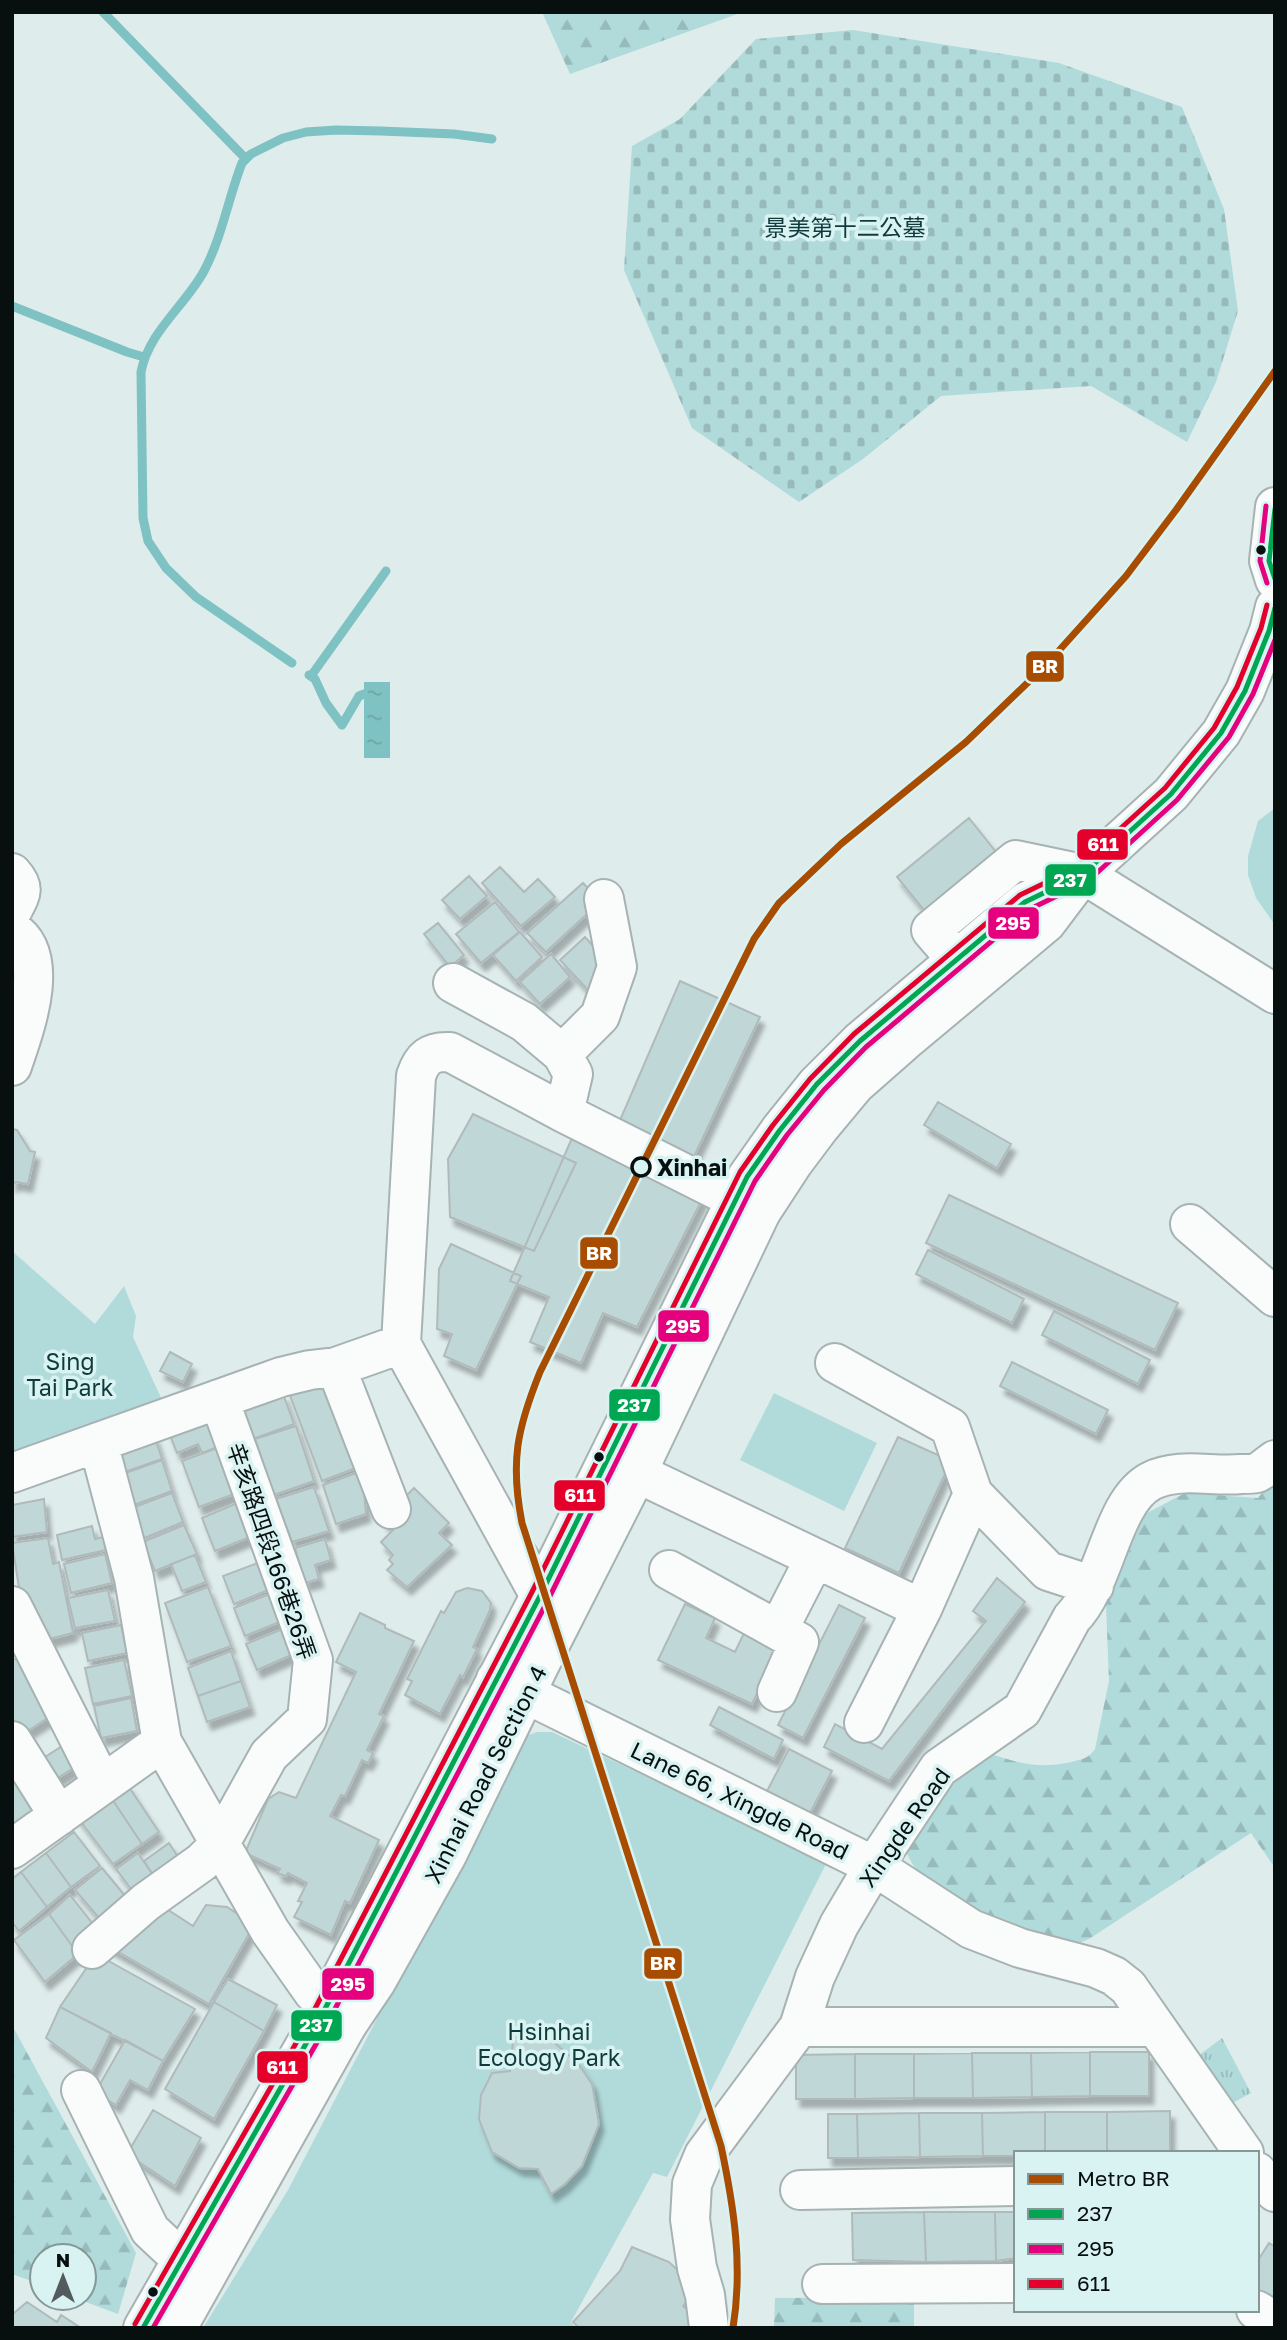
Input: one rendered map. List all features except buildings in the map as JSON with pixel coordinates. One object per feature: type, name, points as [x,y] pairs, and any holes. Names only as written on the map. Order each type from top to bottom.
[{"type":"main road","points":[[1275,507],[1269,561],[1275,580]]},
{"type":"main road","name":"Xinhai Road Section 4","points":[[143,2328],[315,2028],[376,1982],[447,1855],[511,1686],[540,1596],[609,1459],[748,1205],[793,1163],[855,1085],[1046,923],[1083,874],[1171,794],[1220,733],[1249,680],[1269,631],[1275,607]]},
{"type":"main road","points":[[12,873],[20,883],[21,894],[12,911]]},
{"type":"main road","points":[[1083,874],[1275,994]]},
{"type":"main road","name":"Xinhai Road Section 4","points":[[511,1686],[638,1473],[779,1130],[817,1084],[860,1041],[956,959],[1025,902],[1083,874]]},
{"type":"main road","points":[[562,1054],[600,1016],[617,967],[604,898]]},
{"type":"main road","points":[[12,930],[19,934],[28,948],[33,971],[30,1010],[12,1066]]},
{"type":"main road","points":[[453,983],[524,1022],[562,1054],[573,1074],[564,1113]]},
{"type":"main road","points":[[540,1596],[401,1343],[416,1076],[421,1061],[436,1051],[450,1052],[564,1113],[748,1205]]},
{"type":"main road","points":[[1190,1224],[1275,1297]]},
{"type":"main road","points":[[12,1473],[281,1377],[336,1367],[401,1343]]},
{"type":"main road","points":[[835,1363],[950,1427],[973,1494],[1048,1571],[1094,1586]]},
{"type":"main road","points":[[336,1367],[391,1509]]},
{"type":"main road","name":"辛亥路四段166巷26弄","points":[[92,1949],[146,1902],[202,1862],[219,1844],[269,1755],[306,1719],[313,1660],[219,1399]]},
{"type":"main road","points":[[98,1442],[134,1578],[162,1742],[270,1931],[313,1992],[337,2014]]},
{"type":"main road","name":"Xingde Road","points":[[709,2328],[690,2219],[692,2184],[704,2155],[799,2027],[815,1977],[839,1925],[874,1866],[939,1768],[1021,1710],[1072,1618],[1081,1609],[1094,1586],[1129,1501],[1150,1481],[1178,1473],[1257,1473],[1275,1460]]},
{"type":"main road","points":[[638,1473],[922,1609]]},
{"type":"main road","points":[[864,1723],[922,1609],[973,1494]]},
{"type":"main road","points":[[778,1630],[815,1558]]},
{"type":"main road","points":[[669,1570],[799,1642],[777,1692]]},
{"type":"main road","points":[[12,1606],[102,1784]]},
{"type":"main road","name":"Lane 66, Xingde Road","points":[[511,1686],[874,1866],[971,1929],[1020,1948],[1096,1968],[1114,1976],[1128,1987],[1242,2151]]},
{"type":"main road","points":[[12,1741],[59,1816]]},
{"type":"main road","points":[[12,1849],[162,1742]]},
{"type":"main road","name":"Xinhai Road Section 4","points":[[177,2328],[337,2014]]},
{"type":"main road","points":[[799,2027],[1156,2027]]},
{"type":"main road","points":[[81,2090],[150,2230],[182,2260]]},
{"type":"main road","points":[[800,2190],[1014,2186]]},
{"type":"main road","points":[[822,2284],[1014,2283]]},
{"type":"main road","points":[[1259,2312],[1275,2321]]},
{"type":"green space","points":[[542,12],[743,12],[570,74]]},
{"type":"green space","name":"景美第十二公墓","points":[[853,30],[1059,63],[1182,107],[1224,209],[1238,311],[1216,382],[1187,442],[1091,386],[941,396],[863,459],[799,502],[692,428],[624,270],[632,146],[680,119],[756,39]]},
{"type":"green space","points":[[1275,808],[1275,925],[1256,898],[1248,875],[1248,856],[1258,821]]},
{"type":"green space","name":"Sing Tai Park","points":[[12,1251],[95,1324],[124,1286],[136,1316],[133,1337],[163,1402],[18,1452],[12,1449]]},
{"type":"green space","points":[[774,1393],[877,1443],[844,1511],[740,1460]]},
{"type":"green space","points":[[1275,1476],[1275,1868],[1251,1833],[1089,1939],[1072,1946],[985,1917],[968,1909],[927,1879],[915,1868],[906,1851],[925,1805],[982,1751],[1016,1761],[1047,1765],[1082,1759],[1095,1749],[1109,1681],[1106,1604],[1145,1514],[1185,1493],[1258,1498]]},
{"type":"green space","name":"Hsinhai Ecology Park","points":[[537,1732],[552,1732],[827,1862],[667,2177],[653,2173],[571,2322],[576,2328],[203,2328],[288,2190],[523,1737]]},
{"type":"green space","points":[[12,2025],[136,2253],[118,2314],[98,2307],[98,2242],[28,2242],[28,2280],[12,2274]]},
{"type":"green space","points":[[1222,2038],[1251,2093],[1231,2104],[1198,2056]]},
{"type":"green space","points":[[914,2297],[914,2328],[774,2328],[775,2298]]},
{"type":"water","points":[[364,682],[390,682],[390,758],[364,758]]},
{"type":"waterway","points":[[103,12],[245,158]]},
{"type":"waterway","points":[[292,663],[196,597],[166,568],[148,541],[143,518],[141,372],[145,357],[159,331],[204,271],[216,245],[242,163],[251,154],[283,138],[306,132],[336,130],[454,134],[492,139]]},
{"type":"waterway","points":[[12,306],[144,357]]},
{"type":"waterway","points":[[311,676],[386,571]]},
{"type":"waterway","points":[[309,675],[315,679],[326,703],[342,725],[359,696],[364,694]]},
{"type":"metro line","name":"BR","points":[[733,2328],[737,2282],[736,2237],[721,2146],[522,1523],[516,1463],[521,1429],[540,1372],[754,939],[779,903],[841,844],[966,742],[1046,665],[1126,576],[1275,371]]},
{"type":"transit line","name":"295","points":[[1266,506],[1260,561],[1267,583]]},
{"type":"transit line","name":"237","points":[[1275,509],[1269,561],[1275,579]]},
{"type":"transit line","name":"611","points":[[135,2324],[307,2024],[532,1592],[740,1172],[810,1079],[854,1034],[1020,895],[1078,867],[1165,788],[1214,728],[1237,687],[1261,628],[1267,605]]},
{"type":"transit line","name":"237","points":[[143,2328],[315,2028],[540,1596],[747,1177],[817,1084],[860,1041],[1025,902],[1083,874],[1171,794],[1221,733],[1245,691],[1269,631],[1275,608]]},
{"type":"transit line","name":"295","points":[[153,2328],[323,2032],[548,1600],[755,1181],[787,1135],[824,1090],[866,1047],[1030,909],[1088,881],[1177,800],[1229,737],[1253,694],[1275,640]]},
{"type":"place","name":"Xinhai","points":[[641,1167]]}]
